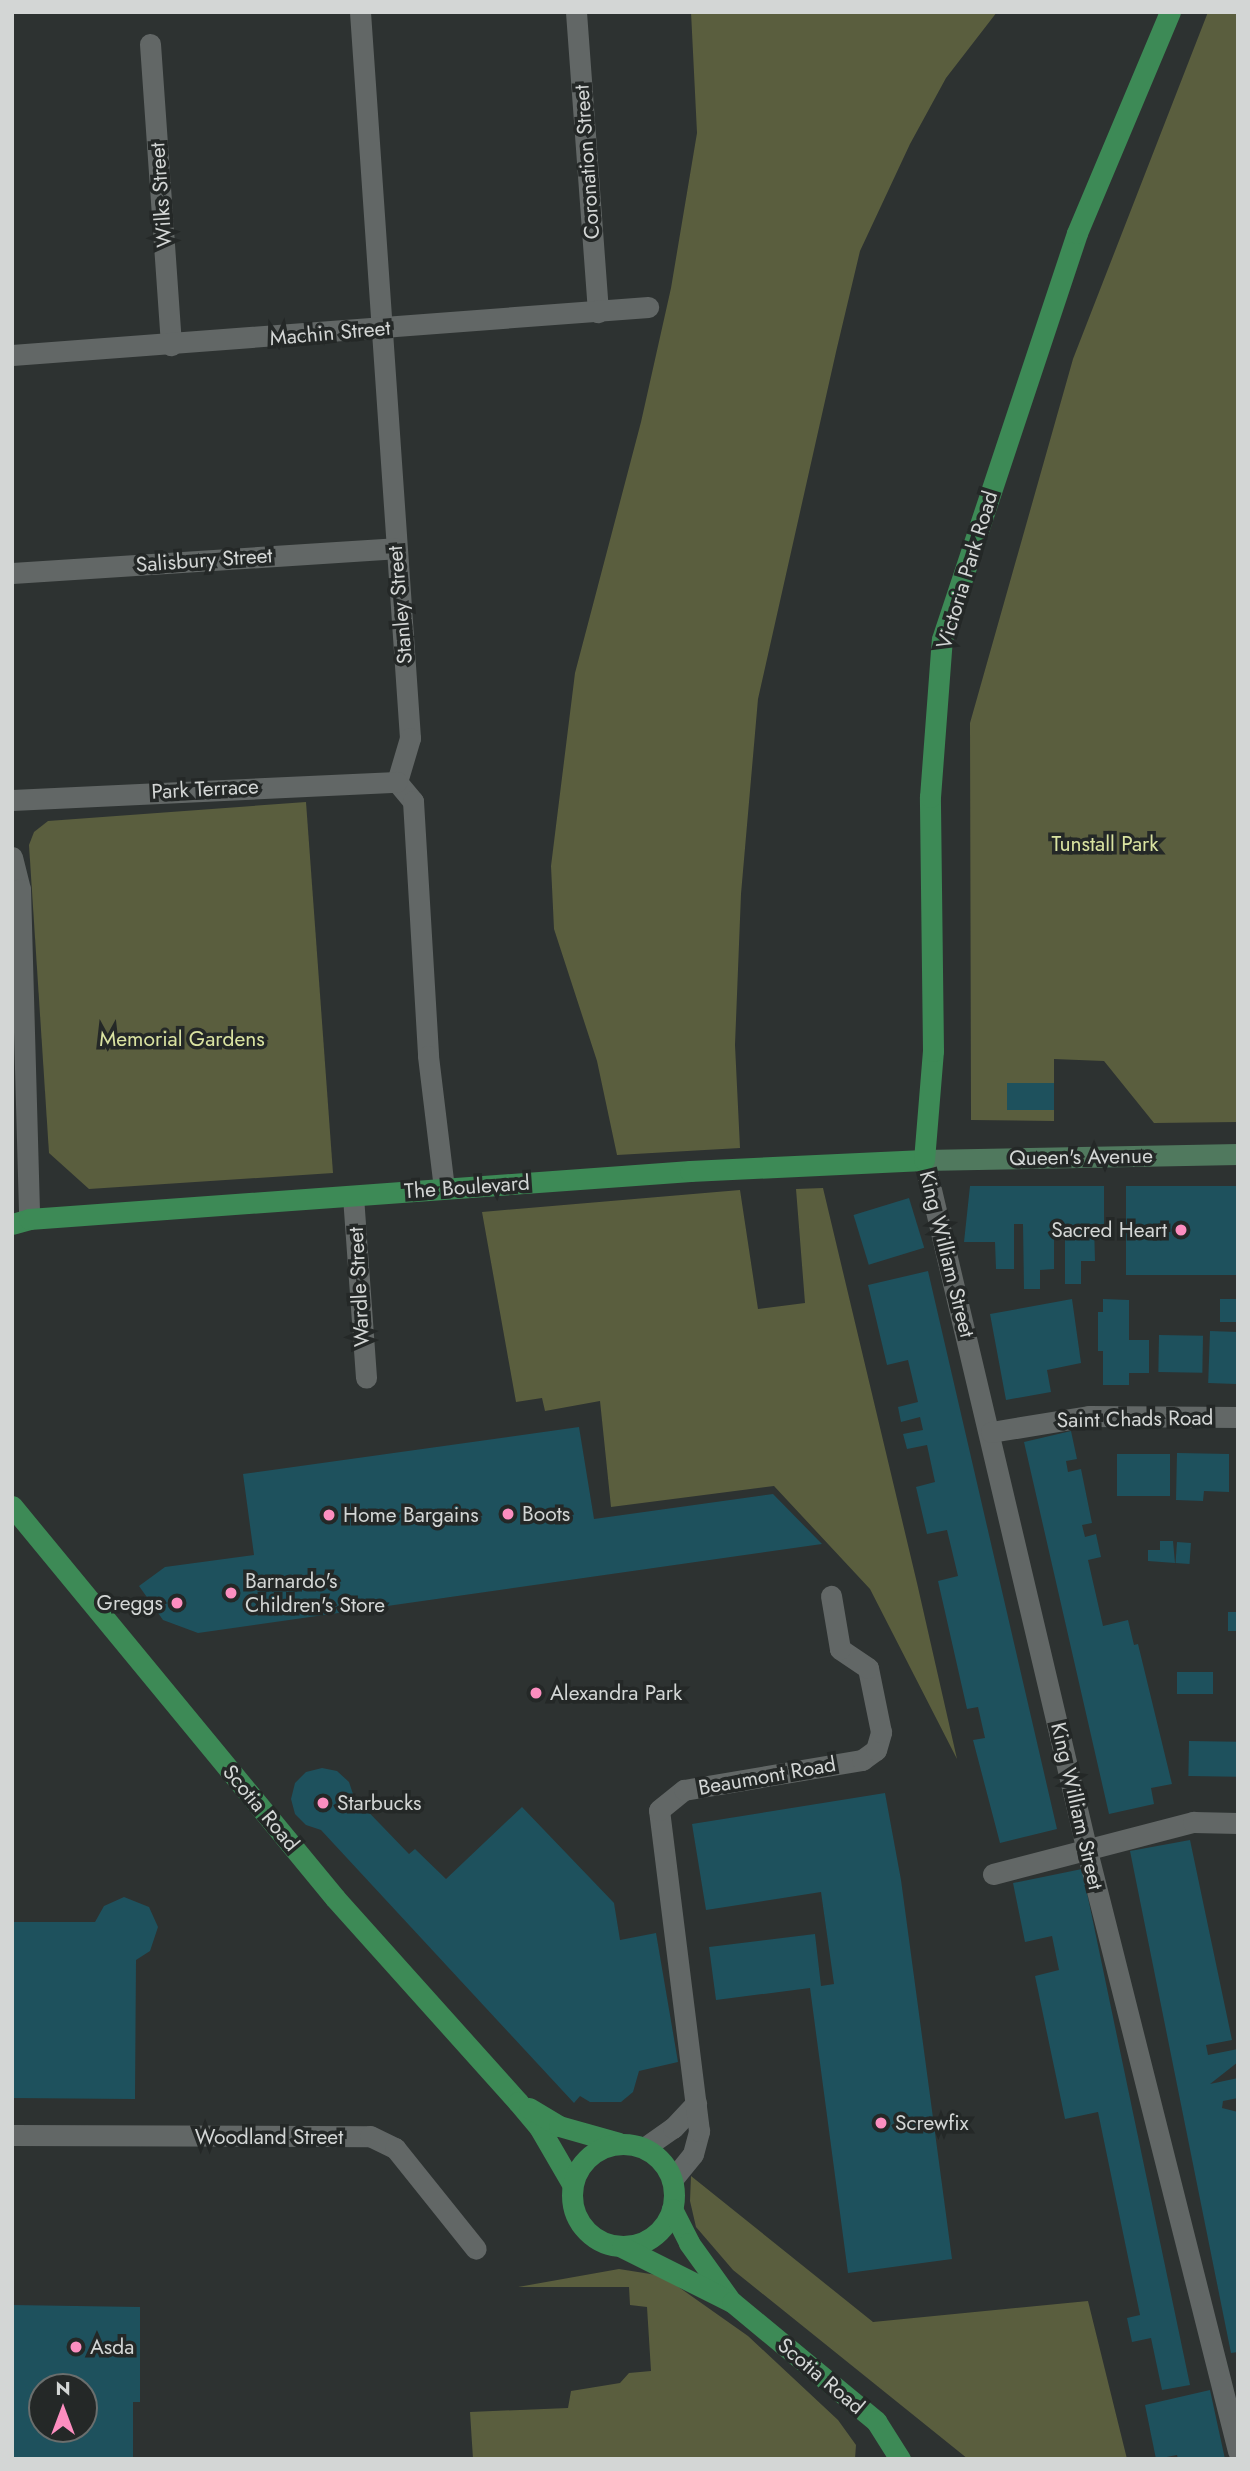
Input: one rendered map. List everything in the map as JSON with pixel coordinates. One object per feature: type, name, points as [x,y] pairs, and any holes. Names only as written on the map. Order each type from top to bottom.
[{"type":"main road","name":"Victoria Park Road","points":[[923,1160],[931,1113],[933,1051],[930,797],[942,639],[1077,233],[1170,12]]},
{"type":"main road","name":"The Boulevard","points":[[21,1221],[644,1174],[923,1160]]},
{"type":"main road","name":"Scotia Road","points":[[12,1506],[335,1898],[539,2127],[572,2184]]},
{"type":"main road","name":"Scotia Road","points":[[518,2102],[559,2126],[635,2146]]},
{"type":"main road","points":[[635,2146],[659,2158],[672,2180],[672,2209],[652,2238],[622,2247],[596,2239],[581,2226],[571,2199],[572,2184],[590,2156],[606,2147],[635,2146]]},
{"type":"main road","name":"Scotia Road","points":[[672,2209],[689,2243],[732,2302]]},
{"type":"main road","name":"Scotia Road","points":[[622,2247],[732,2302],[876,2421],[900,2459]]},
{"type":"street","name":"Stanley Street","points":[[360,12],[410,738],[397,782]]},
{"type":"street","name":"Coronation Street","points":[[576,12],[598,312]]},
{"type":"street","name":"Wilks Street","points":[[150,44],[171,345]]},
{"type":"street","name":"Machin Street","points":[[12,355],[648,307]]},
{"type":"street","name":"Salisbury Street","points":[[12,573],[395,548]]},
{"type":"street","name":"Park Terrace","points":[[12,800],[397,782]]},
{"type":"street","points":[[397,782],[413,801],[428,1056],[444,1188]]},
{"type":"street","points":[[12,857],[20,889],[21,1221]]},
{"type":"street","name":"Queen's Avenue","points":[[923,1160],[1238,1154]]},
{"type":"street","name":"King William Street","points":[[923,1160],[991,1432],[1086,1847],[1230,2384],[1238,2451]]},
{"type":"street","name":"Wardle Street","points":[[353,1196],[366,1378]]},
{"type":"street","name":"Saint Chads Road","points":[[991,1432],[1089,1416],[1238,1417]]},
{"type":"street","name":"Beaumont Road","points":[[672,2180],[693,2154],[699,2131],[659,1811],[684,1790],[862,1760],[876,1750],[881,1732],[867,1668],[840,1649],[831,1596]]},
{"type":"street","points":[[993,1874],[1086,1847],[1193,1822],[1238,1823]]},
{"type":"street","points":[[635,2146],[673,2127],[696,2103]]},
{"type":"street","name":"Woodland Street","points":[[12,2135],[370,2136],[395,2148],[476,2249]]},
{"type":"green space","points":[[691,12],[997,12],[946,78],[910,144],[860,251],[836,352],[758,699],[741,894],[735,1045],[740,1148],[617,1155],[597,1061],[554,929],[551,866],[575,673],[641,422],[671,288],[697,133]]},
{"type":"green space","name":"Tunstall Park","points":[[1208,12],[1238,12],[1238,1122],[1154,1123],[1104,1061],[1054,1059],[1054,1121],[971,1120],[970,723],[1073,359]]},
{"type":"green space","name":"Memorial Gardens","points":[[306,802],[333,1173],[89,1189],[49,1153],[29,845],[34,832],[48,821]]},
{"type":"green space","points":[[823,1188],[957,1759],[870,1589],[774,1486],[611,1507],[600,1401],[545,1411],[542,1398],[516,1402],[482,1212],[740,1190],[758,1309],[805,1303],[796,1189]]},
{"type":"green space","points":[[691,2176],[873,2322],[1088,2301],[1127,2459],[968,2459],[733,2270],[696,2227],[690,2201]]},
{"type":"green space","points":[[619,2269],[663,2276],[748,2336],[838,2420],[856,2445],[855,2459],[473,2459],[470,2412],[568,2408],[571,2391],[620,2383],[629,2373],[651,2371],[647,2307],[630,2305],[629,2287],[518,2287]]},
{"type":"building","points":[[1007,1083],[1054,1083],[1054,1110],[1007,1110]]},
{"type":"building","points":[[970,1186],[1104,1186],[1104,1224],[1094,1224],[1095,1261],[1081,1261],[1081,1284],[1065,1284],[1065,1224],[1054,1224],[1054,1269],[1040,1270],[1040,1289],[1024,1289],[1023,1224],[1014,1224],[1014,1269],[996,1269],[995,1242],[964,1242]]},
{"type":"building","name":"Sacred Heart","points":[[1126,1186],[1238,1186],[1238,1275],[1126,1275]]},
{"type":"building","points":[[909,1198],[924,1248],[869,1265],[854,1215]]},
{"type":"building","points":[[928,1271],[1057,1829],[1000,1843],[973,1740],[985,1738],[978,1707],[967,1709],[938,1581],[958,1576],[947,1530],[927,1534],[916,1487],[935,1482],[927,1445],[907,1449],[903,1434],[923,1430],[920,1417],[901,1422],[898,1407],[918,1402],[908,1360],[887,1365],[868,1285]]},
{"type":"building","points":[[1072,1299],[1081,1363],[1047,1370],[1051,1392],[1006,1400],[990,1314]]},
{"type":"building","points":[[1103,1299],[1129,1300],[1129,1340],[1149,1340],[1149,1373],[1129,1373],[1129,1385],[1103,1385],[1103,1351],[1098,1351],[1098,1312],[1103,1312]]},
{"type":"building","points":[[1220,1299],[1238,1299],[1238,1322],[1220,1322]]},
{"type":"building","points":[[1210,1331],[1238,1332],[1236,1384],[1208,1383]]},
{"type":"building","points":[[1159,1335],[1203,1336],[1202,1373],[1158,1372]]},
{"type":"building","points":[[579,1427],[594,1519],[773,1494],[822,1544],[198,1633],[163,1620],[139,1586],[165,1567],[254,1555],[243,1474]]},
{"type":"building","points":[[1071,1431],[1077,1459],[1066,1461],[1068,1472],[1081,1469],[1092,1523],[1082,1525],[1085,1537],[1096,1534],[1101,1557],[1088,1560],[1103,1626],[1128,1620],[1134,1645],[1138,1644],[1172,1784],[1151,1788],[1154,1804],[1109,1814],[1024,1442]]},
{"type":"building","points":[[1177,1453],[1229,1454],[1229,1492],[1204,1491],[1203,1501],[1176,1500]]},
{"type":"building","points":[[1117,1454],[1170,1454],[1170,1496],[1117,1496]]},
{"type":"building","points":[[1160,1541],[1173,1541],[1175,1563],[1148,1561],[1148,1550],[1160,1550]]},
{"type":"building","points":[[1177,1542],[1191,1543],[1190,1564],[1176,1563]]},
{"type":"building","points":[[1228,1612],[1238,1612],[1238,1631],[1228,1631]]},
{"type":"building","points":[[1177,1672],[1213,1672],[1213,1694],[1177,1694]]},
{"type":"building","points":[[1189,1741],[1238,1742],[1237,1777],[1188,1776]]},
{"type":"building","points":[[322,1768],[337,1771],[349,1782],[354,1797],[409,1854],[415,1849],[446,1879],[522,1807],[614,1903],[620,1940],[656,1933],[678,2062],[639,2071],[633,2092],[621,2102],[590,2102],[580,2096],[574,2103],[321,1830],[306,1825],[295,1814],[291,1799],[295,1783],[306,1772]]},
{"type":"building","points":[[885,1793],[901,1880],[952,2259],[848,2273],[810,1988],[716,2000],[709,1947],[815,1934],[821,1986],[834,1984],[821,1892],[706,1910],[692,1824]]},
{"type":"building","points":[[1190,1840],[1232,2040],[1206,2045],[1208,2055],[1238,2049],[1238,2062],[1210,2084],[1238,2078],[1238,2098],[1223,2101],[1222,2108],[1238,2112],[1238,2352],[1231,2353],[1130,1851]]},
{"type":"building","points":[[1082,1869],[1190,2385],[1162,2390],[1151,2338],[1132,2342],[1127,2318],[1140,2315],[1098,2112],[1065,2119],[1035,1976],[1059,1970],[1052,1936],[1025,1942],[1013,1883]]},
{"type":"building","points":[[124,1897],[149,1907],[158,1927],[150,1951],[136,1960],[135,2099],[12,2098],[12,1922],[95,1922],[104,1906]]},
{"type":"building","name":"Asda","points":[[12,2305],[140,2307],[140,2402],[133,2402],[133,2459],[12,2459]]},
{"type":"building","points":[[1210,2390],[1225,2459],[1178,2459],[1177,2455],[1156,2459],[1145,2405]]},
{"type":"place","name":"Sacred Heart","points":[[1181,1230]]},
{"type":"place","name":"Boots","points":[[508,1514]]},
{"type":"place","name":"Home Bargains","points":[[329,1515]]},
{"type":"place","name":"Barnardo's Children's Store","points":[[231,1593]]},
{"type":"place","name":"Greggs","points":[[177,1603]]},
{"type":"place","name":"Alexandra Park","points":[[536,1693]]},
{"type":"place","name":"Starbucks","points":[[323,1803]]},
{"type":"place","name":"Screwfix","points":[[881,2123]]},
{"type":"place","name":"Asda","points":[[76,2347]]}]
